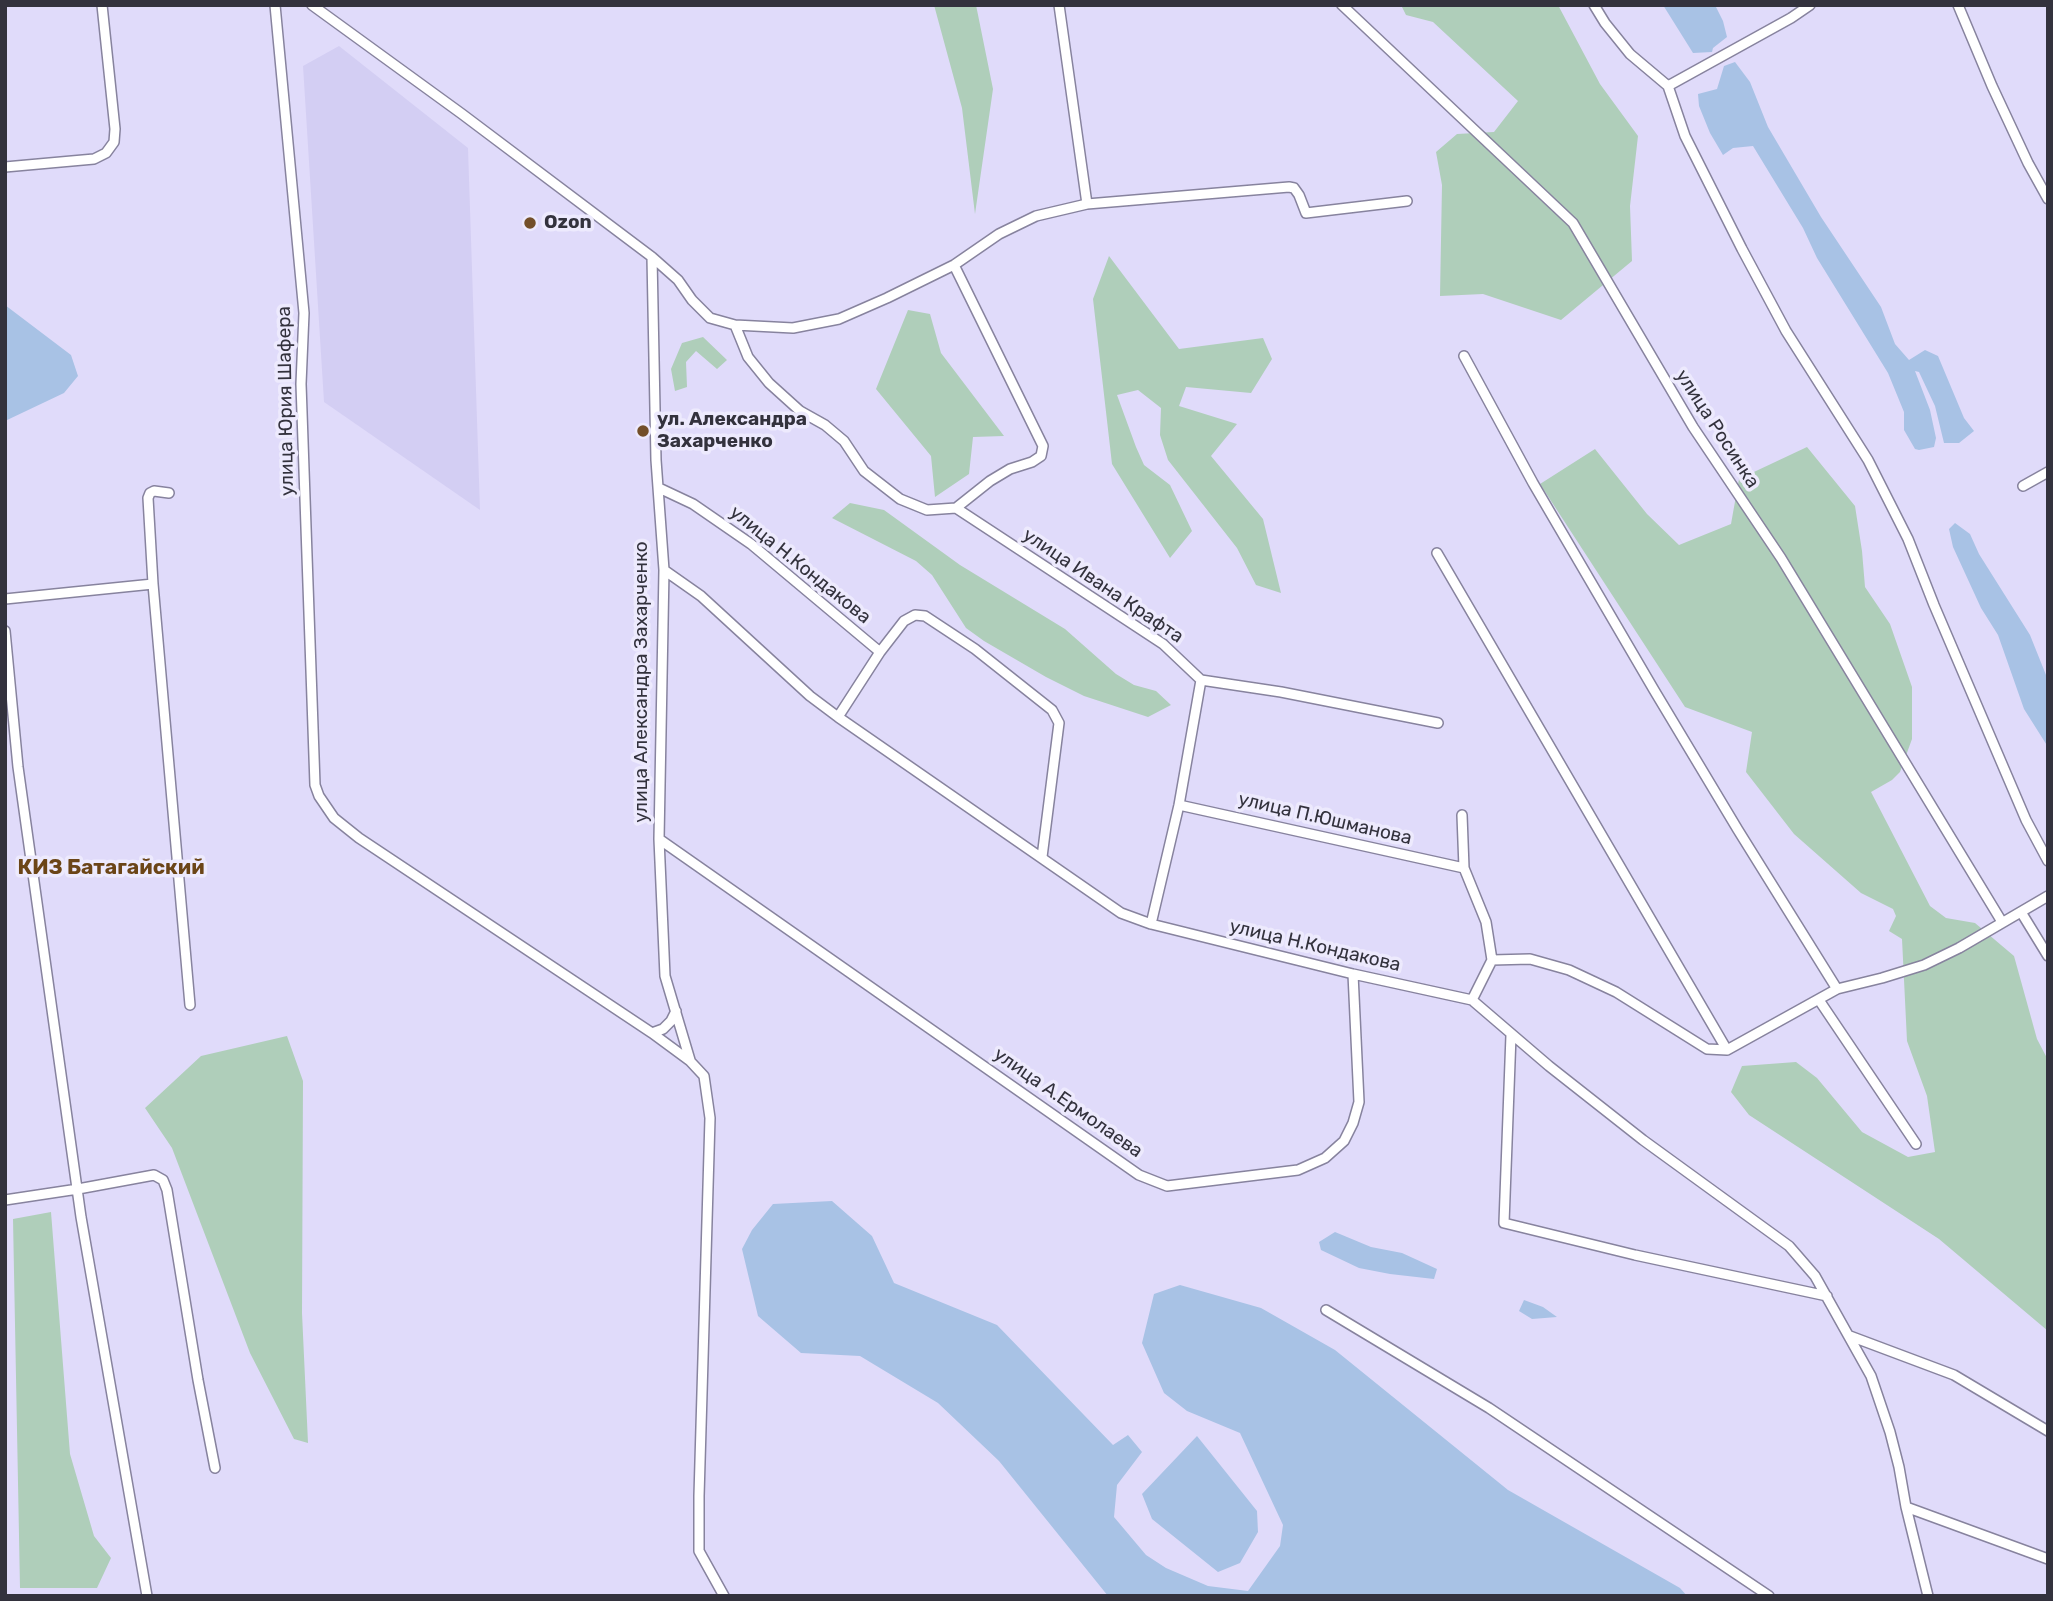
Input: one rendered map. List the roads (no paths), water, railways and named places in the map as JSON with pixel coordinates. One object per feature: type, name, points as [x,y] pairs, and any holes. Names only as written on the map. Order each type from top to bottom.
[{"type":"street","points":[[5,167],[94,159],[106,153],[114,142],[115,129],[102,5]]},
{"type":"street","name":"улица Юрия Шафера","points":[[275,5],[304,313],[302,409],[314,769],[319,796],[334,818],[359,838],[652,1033]]},
{"type":"street","points":[[312,5],[652,257],[678,281],[710,318],[735,325],[793,328],[839,319],[954,265],[999,234],[1036,216],[1087,204],[1289,187],[1294,188],[1299,195],[1306,213],[1407,201]]},
{"type":"street","points":[[1059,5],[1087,204]]},
{"type":"street","name":"улица Росинка","points":[[1342,5],[1573,223],[1692,427],[1781,558],[2002,922]]},
{"type":"street","points":[[1594,5],[1630,54],[1668,86],[1685,136],[1742,249],[1786,331],[1868,460],[1908,539],[2026,820],[2048,861]]},
{"type":"street","points":[[1668,86],[1810,5]]},
{"type":"street","points":[[1958,5],[1992,86],[2048,199]]},
{"type":"street","name":"улица Александра Захарченко","points":[[652,257],[652,348],[664,570],[659,839],[665,976],[690,1061]]},
{"type":"street","points":[[735,325],[748,357],[769,383],[800,411],[825,425],[844,442],[864,471],[900,499],[927,510],[956,508],[990,481],[1041,456],[1044,446],[954,265]]},
{"type":"street","points":[[1464,356],[1533,483],[1654,690],[1837,989]]},
{"type":"street","points":[[2023,486],[2048,472]]},
{"type":"street","name":"улица Н.Кондакова","points":[[659,488],[693,504],[751,544],[880,652]]},
{"type":"street","points":[[169,493],[155,491],[148,498],[153,584],[190,1005]]},
{"type":"street","name":"улица Ивана Крафта","points":[[956,508],[1163,644],[1201,680]]},
{"type":"street","points":[[1437,553],[1727,1050]]},
{"type":"street","name":"улица Н.Кондакова","points":[[664,570],[701,596],[810,696],[1121,913],[1151,924],[1353,974],[1472,1000]]},
{"type":"street","points":[[5,599],[153,584]]},
{"type":"street","points":[[838,717],[880,652],[904,621],[915,615],[925,616],[975,649],[1052,710],[1059,723],[1042,857]]},
{"type":"street","points":[[5,631],[18,767],[81,1217],[146,1596]]},
{"type":"street","points":[[1151,924],[1179,804],[1201,680],[1281,692],[1438,723]]},
{"type":"street","name":"улица П.Юшманова","points":[[1179,804],[1464,868]]},
{"type":"street","points":[[1462,815],[1464,868],[1486,922],[1492,960],[1472,1000],[1511,1035],[1643,1140],[1789,1246],[1815,1276],[1871,1376],[1899,1467],[1928,1596]]},
{"type":"street","name":"улица А.Ермолаева","points":[[659,839],[1139,1175],[1167,1186],[1298,1170],[1325,1158],[1344,1141],[1353,1124],[1359,1102],[1353,974]]},
{"type":"street","points":[[1492,960],[1530,960],[1569,970],[1616,992],[1707,1049],[1727,1050],[1837,989],[1924,965],[1959,948],[2048,896]]},
{"type":"street","points":[[2021,912],[2048,956]]},
{"type":"street","points":[[1819,1000],[1916,1144]]},
{"type":"street","points":[[652,1033],[663,1029],[676,1011]]},
{"type":"street","points":[[652,1033],[690,1061],[704,1076],[710,1118],[699,1551],[724,1596]]},
{"type":"street","points":[[1511,1035],[1504,1223],[1635,1255],[1827,1296]]},
{"type":"street","points":[[5,1200],[154,1175],[163,1180],[167,1190],[215,1468]]},
{"type":"street","points":[[1326,1310],[1489,1408],[1769,1596]]},
{"type":"street","points":[[1850,1336],[1954,1375],[2048,1431]]},
{"type":"street","points":[[1906,1507],[2048,1559]]},
{"type":"water","points":[[1663,5],[1715,5],[1727,37],[1713,48],[1712,52],[1693,53]]},
{"type":"water","points":[[1735,62],[1750,82],[1768,127],[1821,217],[1881,307],[1895,344],[1909,360],[1925,350],[1938,356],[1964,418],[1974,431],[1959,443],[1944,443],[1935,406],[1919,372],[1915,371],[1930,410],[1936,438],[1934,447],[1915,449],[1904,430],[1904,412],[1888,373],[1817,258],[1803,228],[1753,146],[1733,148],[1723,155],[1710,133],[1699,106],[1698,94],[1717,89],[1724,66]]},
{"type":"water","points":[[5,305],[71,355],[78,376],[64,393],[5,421]]},
{"type":"water","points":[[1955,523],[1970,534],[1979,554],[2030,635],[2048,680],[2048,747],[2024,709],[1998,635],[1981,608],[1953,547],[1949,529]]},
{"type":"water","points":[[832,1201],[872,1236],[894,1283],[997,1325],[1113,1445],[1128,1435],[1142,1452],[1117,1485],[1114,1517],[1146,1555],[1166,1568],[1208,1586],[1248,1591],[1280,1546],[1283,1525],[1240,1433],[1187,1411],[1164,1393],[1142,1343],[1154,1294],[1180,1285],[1261,1308],[1335,1350],[1508,1490],[1680,1588],[1687,1596],[1108,1596],[999,1461],[938,1403],[860,1356],[801,1353],[758,1316],[742,1249],[752,1230],[773,1204]]},
{"type":"water","points":[[1335,1232],[1371,1247],[1402,1253],[1437,1269],[1434,1279],[1359,1268],[1321,1250],[1319,1242]]},
{"type":"water","points":[[1524,1300],[1543,1307],[1557,1317],[1532,1319],[1519,1311]]},
{"type":"water","points":[[1197,1436],[1257,1511],[1258,1532],[1240,1563],[1218,1572],[1152,1519],[1142,1494]]},
{"type":"place","name":"Ozon","points":[[530,223]]},
{"type":"place","name":"ул. Александра Захарченко","points":[[643,431]]},
{"type":"district","name":"КИЗ Батагайский","points":[[111,868]]}]
